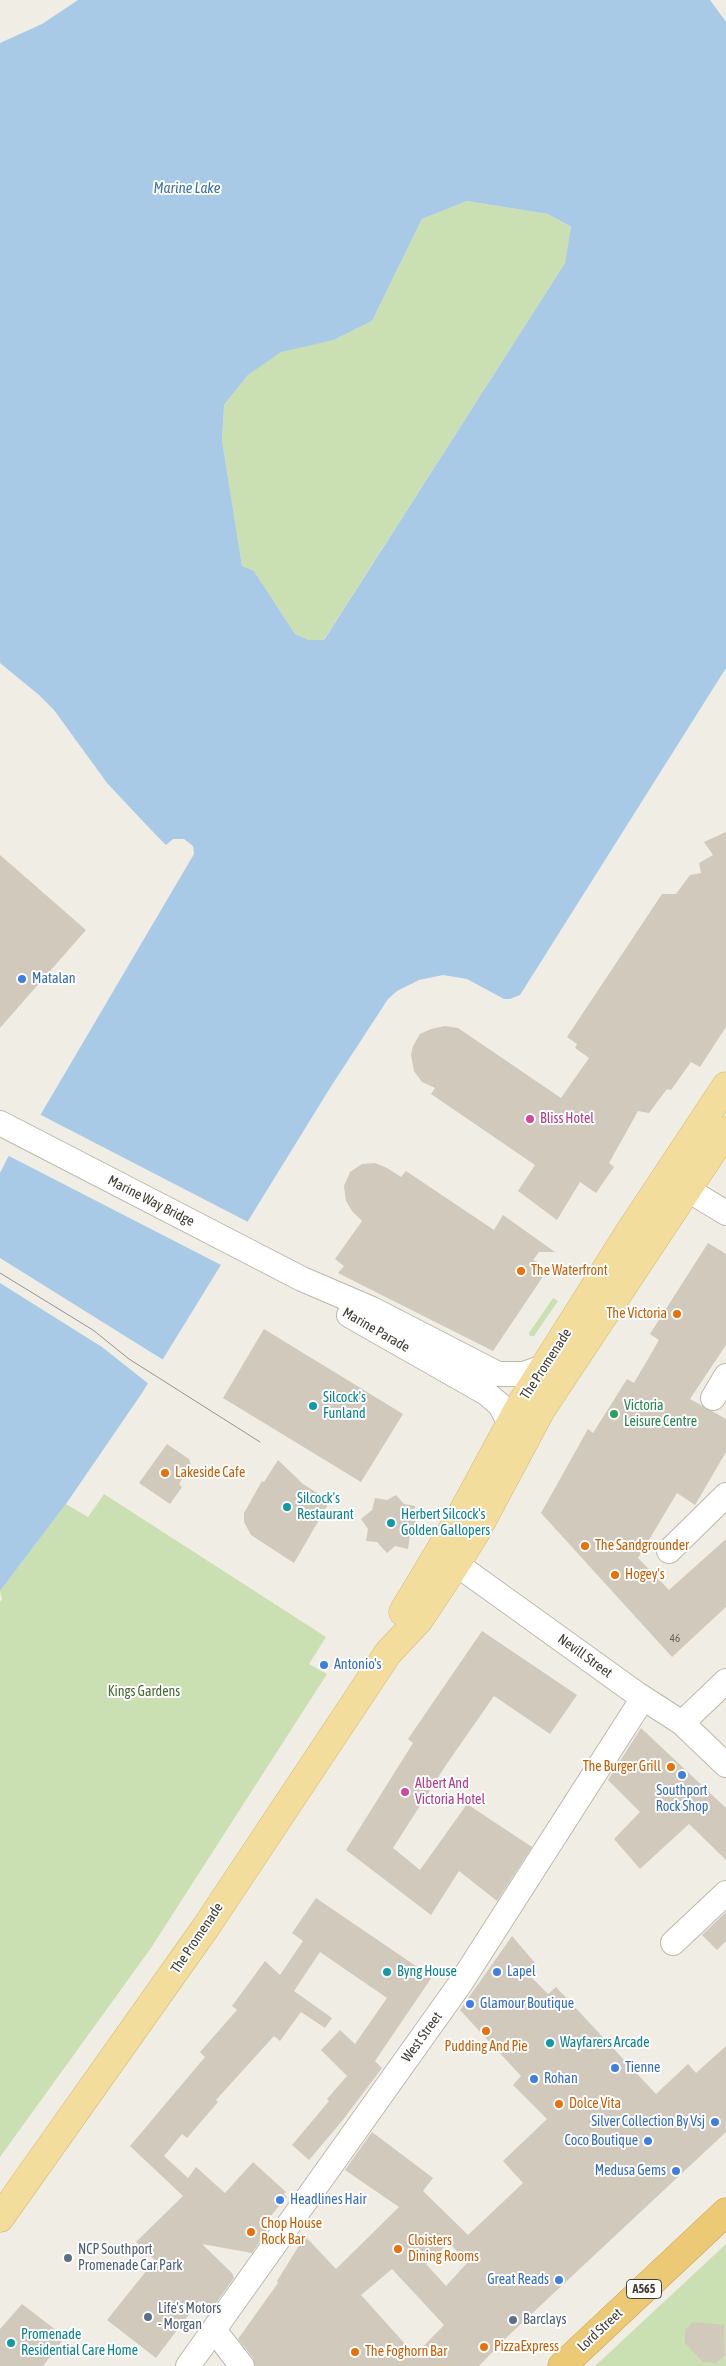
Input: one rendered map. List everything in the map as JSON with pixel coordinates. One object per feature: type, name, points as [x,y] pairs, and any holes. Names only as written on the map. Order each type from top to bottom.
[{"type":"highway","name":"Lord Street","points":[[562,2366],[726,2212]]},
{"type":"main road","name":"The Promenade","points":[[0,2218],[206,1927],[388,1653],[405,1608],[448,1558],[526,1416],[674,1186],[726,1086]]},
{"type":"main road","name":"The Promenade","points":[[526,1416],[546,1366],[674,1186],[726,1131]]},
{"type":"street","name":"Marine Way Bridge","points":[[0,1123],[302,1280]]},
{"type":"street","points":[[674,1186],[726,1213]]},
{"type":"street","name":"Marine Parade","points":[[302,1280],[372,1309],[498,1374],[524,1374],[546,1366]]},
{"type":"street","name":"Marine Parade","points":[[302,1280],[335,1306],[486,1393],[500,1405],[526,1416]]},
{"type":"street","name":"Marine Parade","points":[[372,1309],[397,1332],[526,1416]]},
{"type":"street","points":[[713,1398],[726,1376]]},
{"type":"street","points":[[669,1551],[726,1495]]},
{"type":"street","name":"Nevill Street","points":[[448,1558],[643,1698],[682,1723],[726,1765]]},
{"type":"street","points":[[682,1723],[726,1682]]},
{"type":"street","name":"West Street","points":[[188,2366],[260,2262],[460,1984],[643,1698]]},
{"type":"street","points":[[673,1943],[726,1893]]},
{"type":"street","points":[[214,2330],[242,2366]]},
{"type":"green space","points":[[467,201],[548,214],[572,228],[565,263],[323,641],[309,640],[295,634],[254,571],[242,566],[222,440],[224,405],[248,375],[281,351],[334,340],[372,321],[422,219]]},
{"type":"green space","points":[[553,1298],[558,1301],[534,1336],[530,1336],[529,1333]]},
{"type":"green space","name":"Kings Gardens","points":[[104,1494],[326,1637],[309,1664],[327,1674],[151,1948],[0,2157],[0,1602],[2,1599],[0,1591],[66,1504],[88,1517]]},
{"type":"green space","points":[[726,2244],[726,2366],[595,2366]]},
{"type":"water","name":"Marine Lake","points":[[78,0],[710,0],[726,22],[726,668],[520,995],[504,999],[467,979],[443,975],[419,980],[397,991],[388,999],[330,1088],[142,1393],[66,1504],[0,1591],[0,1173],[8,1157],[28,1136],[194,854],[193,846],[184,839],[173,839],[166,845],[107,783],[54,710],[0,663],[0,43],[42,24]],"holes":[[[467,201],[548,214],[571,227],[565,263],[324,640],[309,640],[295,634],[254,571],[242,566],[222,440],[224,405],[248,375],[281,352],[334,340],[372,321],[422,219]]]},
{"type":"pier","points":[[39,1114],[250,1223],[223,1266],[7,1155],[26,1135]]},
{"type":"pier","points":[[0,1258],[165,1361],[150,1385],[102,1347],[0,1283]]},
{"type":"building","points":[[726,832],[726,1027],[700,1067],[691,1062],[671,1090],[667,1089],[649,1113],[638,1111],[609,1163],[614,1167],[596,1193],[580,1182],[557,1220],[518,1191],[535,1165],[431,1094],[435,1088],[422,1082],[414,1071],[411,1055],[413,1046],[420,1034],[431,1029],[445,1026],[458,1028],[561,1098],[589,1058],[575,1048],[577,1044],[567,1037],[662,894],[676,894],[690,875],[701,873],[699,863],[713,855],[704,842]]},
{"type":"building","name":"Matalan","points":[[0,855],[86,930],[0,1028]]},
{"type":"building","points":[[375,1163],[401,1177],[406,1171],[494,1230],[503,1215],[555,1252],[539,1252],[533,1260],[548,1269],[493,1351],[338,1273],[344,1266],[335,1259],[362,1221],[352,1211],[346,1201],[344,1186],[350,1172],[362,1164]]},
{"type":"building","points":[[708,1243],[726,1254],[726,1345],[690,1399],[726,1419],[726,1452],[695,1505],[677,1493],[638,1558],[669,1590],[726,1539],[726,1607],[672,1657],[541,1513],[588,1429],[593,1433],[627,1379],[634,1383],[659,1340],[650,1334]]},
{"type":"building","name":"Silcock's Funland","points":[[264,1329],[403,1414],[361,1482],[223,1398]]},
{"type":"building","name":"Lakeside Cafe","points":[[167,1444],[189,1459],[191,1465],[179,1484],[182,1487],[170,1504],[139,1483]]},
{"type":"building","name":"Silcock's Restaurant","points":[[278,1460],[303,1484],[330,1501],[294,1563],[251,1535],[244,1522],[244,1513],[262,1481],[264,1482]]},
{"type":"building","name":"Herbert Silcock's Golden Gallopers","points":[[396,1495],[404,1504],[415,1506],[413,1518],[420,1528],[410,1535],[408,1549],[395,1546],[387,1553],[377,1542],[366,1541],[368,1529],[361,1519],[372,1510],[375,1498],[387,1500]]},
{"type":"building","points":[[482,1631],[577,1695],[550,1734],[494,1696],[446,1765],[393,1848],[420,1870],[467,1804],[532,1847],[497,1901],[459,1871],[431,1915],[346,1850],[413,1743],[408,1739]]},
{"type":"building","points":[[641,1728],[726,1808],[726,1860],[689,1824],[640,1869],[614,1839],[640,1812],[608,1780]]},
{"type":"building","points":[[316,1898],[432,1977],[375,2061],[382,2068],[342,2121],[309,2160],[292,2145],[329,2101],[327,2099],[347,2076],[321,2050],[340,2030],[355,2044],[387,1998],[320,1952],[294,1991],[332,2018],[325,2028],[301,2012],[280,2041],[274,2036],[216,2100],[218,2102],[187,2138],[182,2134],[164,2156],[188,2178],[196,2167],[225,2193],[253,2162],[286,2192],[284,2194],[287,2197],[262,2226],[267,2231],[252,2253],[202,2244],[232,2273],[234,2278],[213,2307],[199,2301],[156,2358],[107,2320],[155,2260],[136,2242],[183,2196],[130,2146],[205,2057],[200,2052],[237,2010],[232,2006],[265,1961],[280,1975],[303,1941],[292,1933]]},
{"type":"building","points":[[726,1912],[726,1941],[717,1950],[702,1935]]},
{"type":"building","points":[[512,1936],[536,1964],[527,1973],[548,1994],[556,1987],[656,2094],[688,2064],[696,2073],[726,2046],[726,2132],[508,2336],[479,2366],[255,2366],[253,2358],[238,2339],[278,2283],[277,2281],[305,2236],[336,2269],[399,2207],[345,2170],[372,2132],[433,2178],[423,2191],[468,2235],[523,2183],[503,2161],[547,2119],[513,2085],[521,2076],[460,2010]],"holes":[[[449,2243],[468,2262],[446,2286],[426,2264]],[[392,2269],[444,2325],[415,2355],[361,2295]]]},
{"type":"building","points":[[22,2304],[65,2337],[43,2366],[0,2366],[0,2329]]},
{"type":"building","points":[[693,2322],[724,2325],[725,2355],[716,2363],[703,2362],[685,2343],[685,2330]]},
{"type":"tram line","points":[[0,1273],[93,1330],[129,1359],[260,1442]]},
{"type":"place","name":"Matalan","points":[[22,979]]},
{"type":"place","name":"Bliss Hotel","points":[[530,1119]]},
{"type":"place","name":"The Waterfront","points":[[521,1271]]},
{"type":"place","name":"The Victoria","points":[[677,1314]]},
{"type":"place","name":"Silcock's Funland","points":[[313,1406]]},
{"type":"place","name":"Victoria Leisure Centre","points":[[614,1414]]},
{"type":"place","name":"Lakeside Cafe","points":[[165,1473]]},
{"type":"place","name":"Silcock's Restaurant","points":[[287,1507]]},
{"type":"place","name":"Herbert Silcock's Golden Gallopers","points":[[391,1523]]},
{"type":"place","name":"The Sandgrounder","points":[[585,1546]]},
{"type":"place","name":"Hogey's","points":[[615,1575]]},
{"type":"place","name":"Antonio's","points":[[324,1665]]},
{"type":"place","name":"The Burger Grill","points":[[671,1767]]},
{"type":"place","name":"Southport Rock Shop","points":[[682,1775]]},
{"type":"place","name":"Albert And Victoria Hotel","points":[[405,1792]]},
{"type":"place","name":"Byng House","points":[[387,1972]]},
{"type":"place","name":"Lapel","points":[[497,1972]]},
{"type":"place","name":"Glamour Boutique","points":[[470,2004]]},
{"type":"place","name":"Pudding And Pie","points":[[486,2031]]},
{"type":"place","name":"Wayfarers Arcade","points":[[550,2043]]},
{"type":"place","name":"Tienne","points":[[615,2068]]},
{"type":"place","name":"Rohan","points":[[534,2079]]},
{"type":"place","name":"Dolce Vita","points":[[559,2104]]},
{"type":"place","name":"Silver Collection By Vsj","points":[[715,2122]]},
{"type":"place","name":"Coco Boutique","points":[[648,2141]]},
{"type":"place","name":"Medusa Gems","points":[[676,2171]]},
{"type":"place","name":"Headlines Hair","points":[[280,2200]]},
{"type":"place","name":"Chop House Rock Bar","points":[[251,2232]]},
{"type":"place","name":"Cloisters Dining Rooms","points":[[398,2249]]},
{"type":"place","name":"NCP Southport Promenade Car Park","points":[[68,2258]]},
{"type":"place","name":"Great Reads","points":[[559,2280]]},
{"type":"place","name":"Life's Motors - Morgan","points":[[148,2317]]},
{"type":"place","name":"Barclays","points":[[513,2320]]},
{"type":"place","name":"Promenade Residential Care Home","points":[[11,2343]]},
{"type":"place","name":"PizzaExpress","points":[[484,2347]]},
{"type":"place","name":"The Foghorn Bar","points":[[355,2352]]}]
